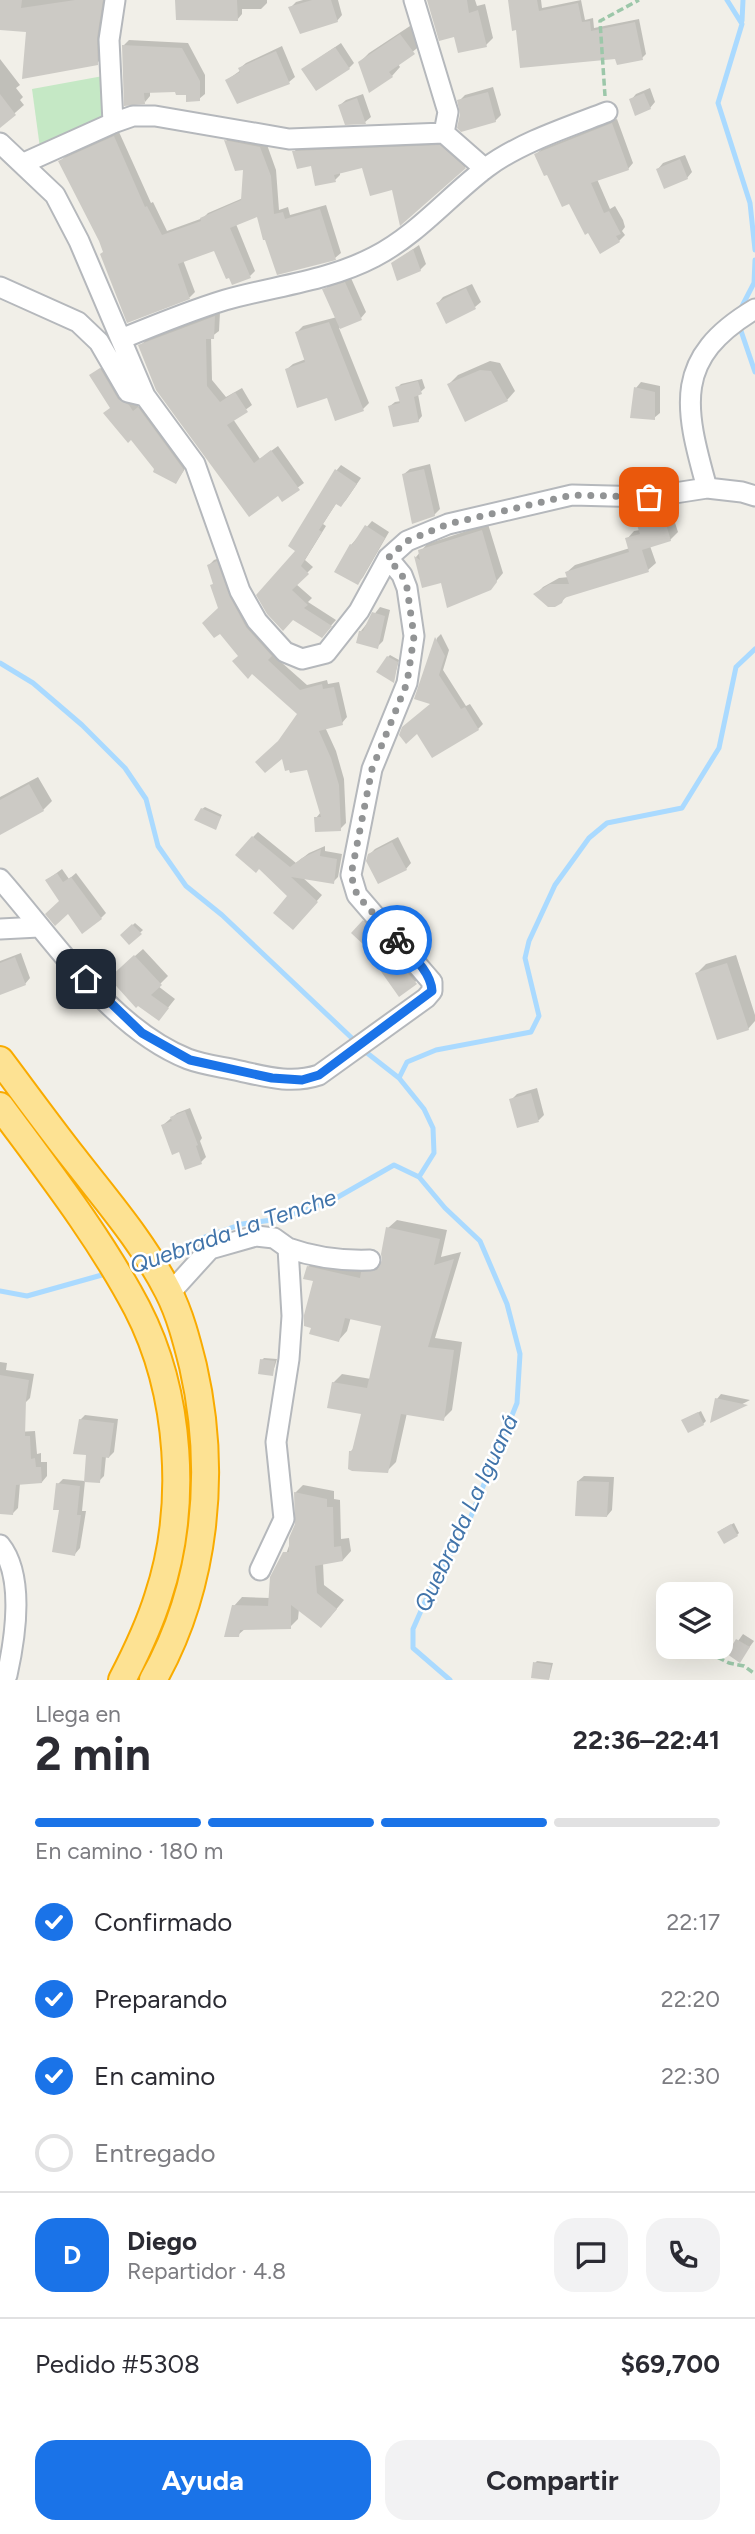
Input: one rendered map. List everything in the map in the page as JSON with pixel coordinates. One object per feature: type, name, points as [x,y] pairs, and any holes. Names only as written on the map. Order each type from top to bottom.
[{"type":"highway","points":[[0,1060],[141,1246],[170,1293],[188,1345],[200,1399],[206,1454],[204,1509],[196,1563],[181,1617],[153,1680]]},
{"type":"highway","points":[[0,1106],[93,1235],[138,1310],[156,1355],[168,1402],[175,1451],[176,1500],[170,1548],[159,1595],[142,1641],[122,1680]]},
{"type":"street","points":[[113,123],[109,40],[115,0]]},
{"type":"street","points":[[414,0],[447,112],[444,133]]},
{"type":"street","points":[[121,340],[204,307],[314,279],[371,258],[396,245],[498,160],[554,133],[607,112]]},
{"type":"street","points":[[24,163],[132,116],[155,116],[289,139],[444,133],[485,169]]},
{"type":"street","points":[[0,143],[55,195],[79,241],[145,396],[195,464],[240,591],[257,621],[285,652],[302,659],[326,653],[359,611],[388,558],[407,541],[448,524],[572,495],[649,497],[707,488],[755,496]]},
{"type":"street","points":[[0,286],[78,321],[99,342],[128,392],[145,396]]},
{"type":"street","points":[[707,488],[696,449],[689,403],[692,380],[701,357],[714,339],[744,316]]},
{"type":"street","points":[[0,879],[39,928],[101,996],[142,1033],[190,1060],[272,1078],[302,1080],[319,1075],[426,998],[432,991],[432,982],[357,895],[351,875],[372,769],[407,683],[414,636],[407,588],[402,575],[388,558]]},
{"type":"street","points":[[0,929],[39,928]]},
{"type":"street","points":[[170,1293],[210,1249],[256,1236],[274,1238],[288,1248],[314,1257],[342,1261],[370,1260]]},
{"type":"street","points":[[260,1570],[284,1519],[276,1442],[289,1359],[292,1316],[288,1248]]},
{"type":"street","points":[[0,1545],[9,1556],[15,1592],[16,1634],[7,1675],[3,1680]]},
{"type":"path","points":[[607,112],[600,21],[639,0]]},
{"type":"path","points":[[723,1659],[744,1666],[755,1674]]},
{"type":"green space","points":[[103,76],[108,117],[40,148],[32,89]]},
{"type":"building","points":[[0,0],[22,0],[21,8],[75,0],[103,0],[97,38],[98,65],[22,79],[26,32],[0,30]]},
{"type":"building","points":[[175,0],[237,0],[238,21],[176,20]]},
{"type":"building","points":[[312,0],[331,0],[338,22],[300,34],[288,7]]},
{"type":"building","points":[[427,0],[467,0],[469,13],[478,10],[487,47],[458,53],[454,37],[439,41]]},
{"type":"building","points":[[508,0],[537,0],[539,11],[578,3],[582,22],[590,21],[591,31],[635,22],[643,60],[617,65],[615,59],[520,68],[516,30],[512,31]]},
{"type":"building","points":[[400,34],[415,54],[389,72],[393,77],[369,93],[358,62]]},
{"type":"building","points":[[122,45],[182,48],[200,81],[200,101],[186,102],[186,95],[176,95],[175,92],[144,93],[145,104],[124,106]]},
{"type":"building","points":[[335,47],[350,69],[316,91],[301,69]]},
{"type":"building","points":[[276,51],[290,84],[237,104],[225,80],[240,72],[238,68]]},
{"type":"building","points":[[488,92],[496,122],[461,132],[457,128],[460,114],[457,100]]},
{"type":"building","points":[[644,93],[651,109],[635,116],[629,99]]},
{"type":"building","points":[[0,94],[16,115],[0,128]]},
{"type":"building","points":[[357,98],[366,124],[345,125],[338,105]]},
{"type":"building","points":[[612,123],[629,170],[591,183],[604,213],[609,211],[621,234],[616,236],[620,242],[600,254],[588,233],[585,235],[569,204],[562,207],[534,154]]},
{"type":"building","points":[[114,136],[145,207],[147,206],[162,235],[201,221],[200,218],[241,200],[243,170],[235,171],[224,140],[260,147],[271,176],[274,214],[283,212],[285,219],[320,209],[336,260],[277,275],[257,217],[230,228],[251,278],[232,285],[229,278],[226,279],[214,251],[178,264],[190,299],[127,323],[100,254],[103,252],[99,241],[58,161]]},
{"type":"building","points":[[440,145],[466,168],[400,226],[392,190],[370,196],[362,168],[334,175],[336,182],[315,186],[311,166],[297,169],[292,151]]},
{"type":"building","points":[[680,159],[688,179],[664,189],[656,169]]},
{"type":"building","points":[[413,249],[421,271],[397,281],[391,263]]},
{"type":"building","points":[[345,282],[362,320],[340,329],[322,289]]},
{"type":"building","points":[[466,288],[476,309],[446,324],[436,303]]},
{"type":"building","points":[[215,316],[214,339],[206,339],[207,386],[220,402],[235,392],[248,412],[227,425],[254,463],[271,450],[300,490],[282,502],[278,496],[249,517],[156,390],[138,345]]},
{"type":"building","points":[[329,322],[364,411],[335,421],[327,398],[297,408],[285,369],[305,362],[295,332]]},
{"type":"building","points":[[100,368],[118,399],[129,405],[133,411],[138,407],[184,470],[176,484],[153,472],[154,469],[131,440],[128,443],[103,413],[110,408],[89,375]]},
{"type":"building","points":[[480,370],[491,371],[508,401],[465,422],[447,384]]},
{"type":"building","points":[[418,381],[422,394],[414,397],[419,422],[393,427],[388,406],[400,403],[395,387]]},
{"type":"building","points":[[634,387],[655,392],[655,420],[630,418]]},
{"type":"building","points":[[335,469],[357,484],[341,507],[336,504],[319,530],[322,532],[301,566],[309,574],[292,590],[308,605],[304,608],[332,626],[322,638],[293,620],[283,631],[267,614],[256,595],[295,551],[288,546]]},
{"type":"building","points":[[424,469],[435,516],[412,524],[402,474]]},
{"type":"building","points":[[662,510],[671,541],[642,550],[649,572],[564,598],[562,603],[555,607],[548,607],[533,594],[550,584],[569,584],[565,572],[629,552],[625,538],[640,534],[635,519]]},
{"type":"building","points":[[365,525],[385,538],[358,585],[334,572]]},
{"type":"building","points":[[482,530],[497,582],[491,590],[447,608],[441,583],[422,588],[414,556],[420,560],[418,550]]},
{"type":"building","points":[[217,561],[229,595],[246,627],[272,656],[268,660],[300,690],[322,684],[323,689],[334,687],[343,725],[319,731],[339,785],[341,831],[315,832],[314,817],[321,817],[307,770],[290,773],[289,770],[285,771],[282,759],[265,773],[255,762],[278,741],[297,714],[252,674],[248,679],[232,661],[238,656],[220,634],[214,638],[202,623],[218,608],[207,565]]},
{"type":"building","points":[[372,612],[385,616],[378,649],[356,643],[359,631],[363,631]]},
{"type":"building","points":[[435,637],[445,656],[439,675],[461,709],[465,707],[479,730],[432,758],[417,734],[406,744],[399,735],[402,727],[430,704],[414,699]]},
{"type":"building","points":[[387,656],[398,662],[394,683],[376,672]]},
{"type":"building","points":[[29,784],[44,811],[0,835],[0,800]]},
{"type":"building","points":[[201,808],[221,817],[216,830],[194,820]]},
{"type":"building","points":[[252,836],[290,867],[321,849],[320,856],[337,859],[334,884],[291,877],[318,902],[293,930],[273,913],[287,896],[259,869],[256,873],[235,855]]},
{"type":"building","points":[[392,842],[407,870],[378,884],[366,861],[368,854]]},
{"type":"building","points":[[57,873],[63,882],[71,877],[102,919],[82,934],[68,914],[55,926],[45,914],[59,901],[45,880]]},
{"type":"building","points":[[363,920],[417,984],[399,997],[375,963],[379,959],[351,933]]},
{"type":"building","points":[[132,924],[142,934],[129,945],[120,935]]},
{"type":"building","points":[[134,955],[162,985],[151,995],[169,1008],[159,1021],[138,1006],[136,1008],[109,978]]},
{"type":"building","points":[[15,957],[26,985],[0,995],[0,963]]},
{"type":"building","points":[[727,963],[749,1030],[717,1040],[695,973]]},
{"type":"building","points":[[531,1093],[539,1122],[517,1128],[509,1099]]},
{"type":"building","points":[[185,1111],[202,1164],[185,1170],[179,1152],[172,1155],[161,1125],[172,1121],[170,1117]]},
{"type":"building","points":[[386,1227],[440,1239],[434,1265],[454,1259],[428,1347],[454,1350],[444,1421],[401,1414],[388,1473],[352,1471],[348,1469],[349,1451],[352,1451],[361,1414],[327,1408],[332,1382],[367,1388],[381,1326],[345,1318],[339,1342],[309,1334],[311,1328],[304,1326],[304,1315],[313,1281],[303,1279],[307,1266],[360,1278],[361,1272],[377,1270],[382,1260]]},
{"type":"building","points":[[260,1359],[275,1361],[273,1376],[258,1374]]},
{"type":"building","points":[[0,1375],[29,1380],[25,1436],[30,1436],[31,1459],[35,1458],[36,1467],[41,1467],[42,1483],[16,1485],[13,1515],[0,1514]]},
{"type":"building","points":[[715,1398],[748,1405],[710,1423]]},
{"type":"building","points":[[698,1412],[704,1425],[688,1433],[681,1420]]},
{"type":"building","points":[[79,1419],[114,1423],[109,1458],[102,1457],[100,1483],[84,1482],[86,1455],[73,1454]]},
{"type":"building","points":[[577,1481],[609,1482],[607,1517],[575,1516]]},
{"type":"building","points":[[56,1483],[80,1486],[77,1515],[81,1515],[75,1556],[52,1552],[59,1510],[53,1510]]},
{"type":"building","points":[[294,1492],[327,1499],[327,1507],[333,1507],[334,1547],[341,1546],[343,1561],[315,1566],[317,1593],[337,1609],[321,1628],[291,1605],[291,1629],[240,1630],[239,1637],[224,1637],[232,1605],[268,1606],[270,1577],[283,1552],[289,1552],[289,1538],[295,1524]]},
{"type":"building","points":[[731,1524],[738,1536],[724,1544],[717,1532]]},
{"type":"building","points":[[736,1639],[750,1647],[740,1663],[733,1658],[733,1644]]},
{"type":"building","points":[[533,1662],[551,1665],[549,1680],[531,1678]]},
{"type":"waterway","points":[[727,0],[742,24],[718,103],[750,203],[755,250]]},
{"type":"waterway","points":[[742,21],[743,0]]},
{"type":"waterway","points":[[739,312],[754,283],[755,260]]},
{"type":"waterway","points":[[739,325],[755,372]]},
{"type":"waterway","points":[[399,1078],[407,1062],[436,1050],[531,1032],[539,1016],[525,958],[529,941],[555,885],[589,838],[607,823],[682,808],[719,748],[736,667],[755,649]]},
{"type":"waterway","name":"Quebrada La Iguaná","points":[[0,663],[33,683],[82,725],[125,768],[146,799],[158,846],[186,886],[222,915],[356,1042]]},
{"type":"waterway","name":"Quebrada La Iguaná","points":[[362,1049],[399,1078],[424,1109],[433,1128],[434,1153],[419,1177],[445,1208],[480,1241],[507,1304],[520,1354],[517,1403],[467,1526],[431,1588],[413,1629],[413,1648],[450,1680]]},
{"type":"waterway","name":"Quebrada La Tenche","points":[[159,1259],[199,1239],[242,1224],[279,1219],[331,1201],[394,1165],[419,1177]]},
{"type":"waterway","name":"Quebrada La Tenche","points":[[0,1291],[27,1296],[109,1273]]},
{"type":"way so far","points":[[397,940],[357,895],[351,875],[372,769],[407,683],[414,636],[413,614],[407,588],[402,575],[388,558],[407,541],[448,524],[572,495],[649,497]]},
{"type":"route","points":[[86,979],[142,1033],[190,1060],[272,1078],[302,1080],[319,1075],[432,991],[432,982],[426,973],[397,940]]}]
